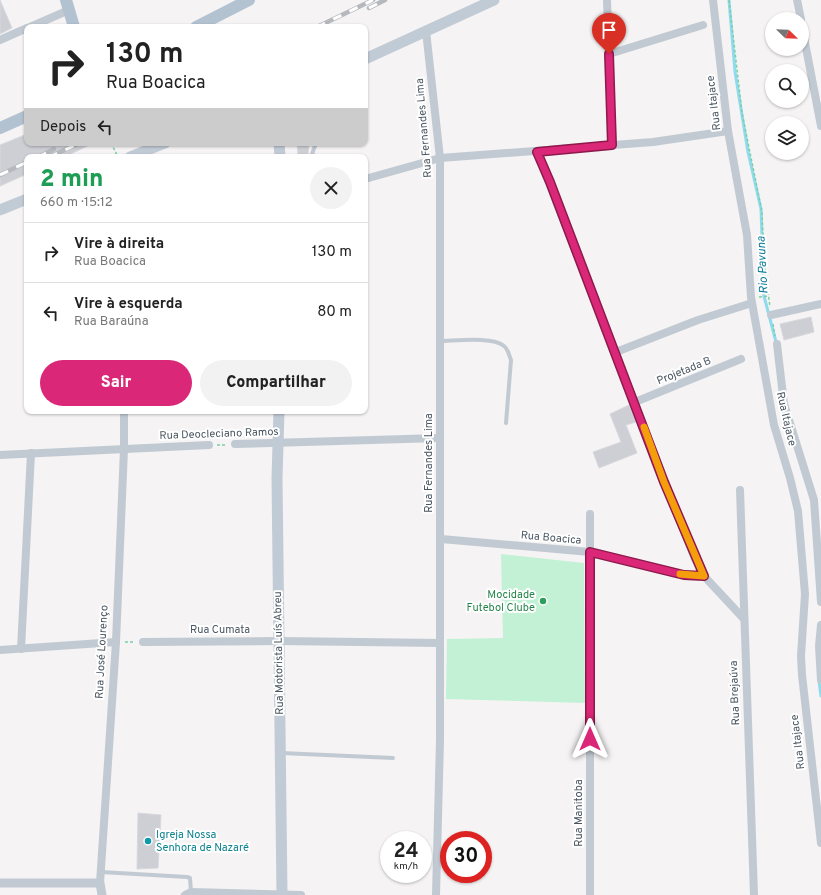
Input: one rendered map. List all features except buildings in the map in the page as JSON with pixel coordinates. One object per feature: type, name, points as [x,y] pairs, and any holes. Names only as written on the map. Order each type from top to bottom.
[{"type":"main road","points":[[202,24],[249,0]]},
{"type":"main road","points":[[368,58],[494,0]]},
{"type":"main road","points":[[68,5],[73,24]]},
{"type":"main road","points":[[0,128],[24,117]]},
{"type":"main road","points":[[0,136],[24,125]]},
{"type":"main road","points":[[138,154],[158,146]]},
{"type":"main road","points":[[0,210],[24,200]]},
{"type":"main road","name":"Rua Motorista Luís Abreu","points":[[279,414],[277,443],[279,753],[282,815],[282,894]]},
{"type":"street","points":[[607,0],[612,145]]},
{"type":"street","name":"Rua Itajace","points":[[713,0],[728,131],[747,235],[752,303],[774,425],[798,511],[805,594],[801,650],[802,675],[821,843]]},
{"type":"street","points":[[797,0],[799,12]]},
{"type":"street","points":[[35,24],[68,5]]},
{"type":"street","points":[[609,54],[703,24]]},
{"type":"street","points":[[0,40],[24,30]]},
{"type":"street","name":"Rua Fernandes Lima","points":[[426,31],[440,158],[439,438],[441,539],[436,895]]},
{"type":"street","points":[[808,56],[821,126]]},
{"type":"street","points":[[368,177],[440,158],[537,152],[653,142],[728,131]]},
{"type":"street","points":[[537,152],[616,352],[664,482],[704,576],[744,619]]},
{"type":"street","points":[[616,352],[698,320],[752,303]]},
{"type":"street","points":[[771,315],[821,304]]},
{"type":"street","name":"Rua Itajace","points":[[777,344],[784,404],[814,500],[821,602]]},
{"type":"street","name":"Projetada B","points":[[635,402],[741,359]]},
{"type":"street","name":"Rua José Lourenço","points":[[102,895],[100,883],[116,642],[124,449],[124,414]]},
{"type":"street","name":"Rua Deocleciano Ramos","points":[[235,444],[439,438]]},
{"type":"street","name":"Rua Deocleciano Ramos","points":[[0,455],[209,445]]},
{"type":"street","points":[[21,649],[31,454]]},
{"type":"street","name":"Rua Brejaúva","points":[[740,490],[754,895]]},
{"type":"street","name":"Rua Manitoba","points":[[590,514],[590,895]]},
{"type":"street","name":"Rua Boacica","points":[[441,539],[590,552],[684,575],[704,576]]},
{"type":"street","points":[[821,625],[819,646],[821,680]]},
{"type":"street","name":"Rua Cumata","points":[[143,642],[279,640],[440,643]]},
{"type":"street","points":[[0,650],[116,642]]},
{"type":"street","points":[[0,883],[100,883]]},
{"type":"street","points":[[188,894],[301,895]]},
{"type":"lane","points":[[439,342],[487,340],[504,345],[508,350],[511,360],[506,423]]},
{"type":"lane","points":[[279,753],[393,758]]},
{"type":"lane","points":[[101,872],[187,877],[190,878],[191,881],[188,894]]},
{"type":"path","points":[[729,0],[742,113],[762,212],[764,262],[771,315],[777,344]]},
{"type":"path","name":"Rua Deocleciano Ramos","points":[[209,445],[235,444]]},
{"type":"path","points":[[116,642],[143,642]]},
{"type":"green space","name":"Mocidade Futebol Clube","points":[[501,554],[584,563],[585,703],[446,699],[447,639],[503,638]]},
{"type":"waterway","name":"Rio Pavuna","points":[[729,0],[735,72],[748,152],[761,209],[764,296],[776,342]]},
{"type":"waterway","name":"Rio Pavuna","points":[[819,681],[821,696]]},
{"type":"railway","points":[[323,24],[373,0]]},
{"type":"railway","points":[[369,8],[385,0]]},
{"type":"railway","points":[[56,154],[73,146]]},
{"type":"railway","points":[[44,154],[54,149]]},
{"type":"railway","points":[[0,175],[24,163]]},
{"type":"slow traffic","points":[[644,427],[695,559],[704,576],[680,574]]},
{"type":"place","name":"Mocidade Futebol Clube","points":[[543,601]]},
{"type":"place","name":"Igreja Nossa Senhora de Nazaré","points":[[148,841]]},
{"type":"route","points":[[590,739],[590,552],[684,575],[704,576],[695,559],[664,482],[550,182],[537,152],[612,145],[609,54]]}]
